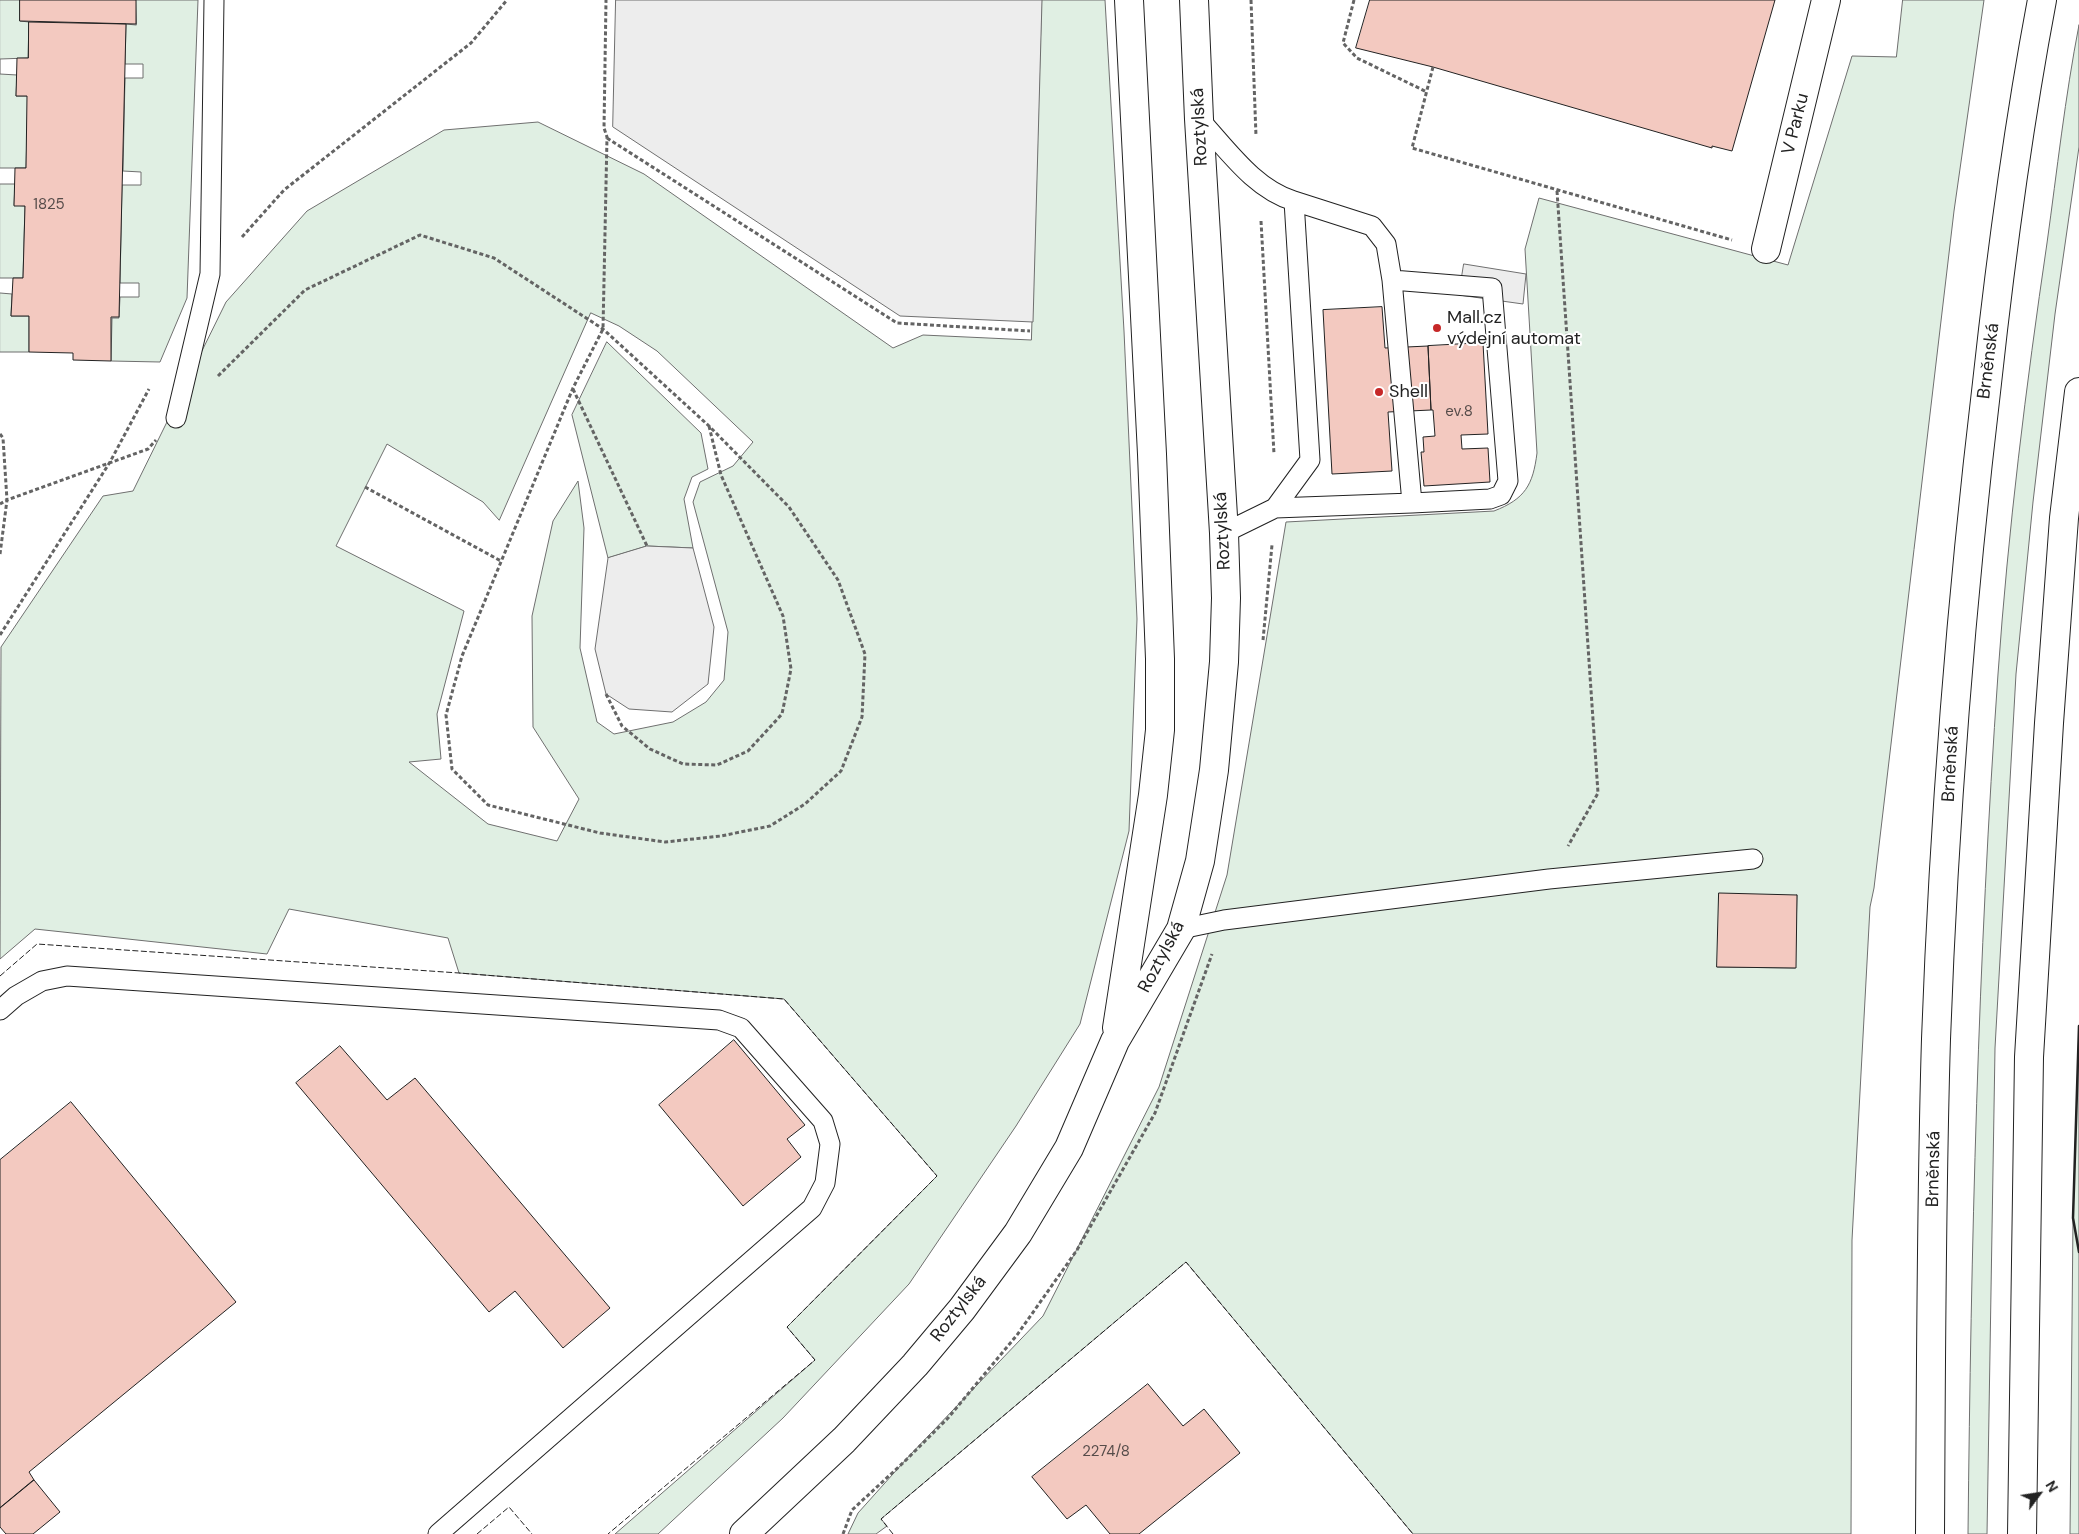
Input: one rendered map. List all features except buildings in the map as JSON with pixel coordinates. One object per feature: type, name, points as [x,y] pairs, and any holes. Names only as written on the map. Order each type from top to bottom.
[{"type":"main road","name":"Roztylská","points":[[1115,1041],[1151,805],[1160,730],[1160,659],[1152,454],[1129,0]]},
{"type":"main road","name":"Roztylská","points":[[744,1534],[844,1440],[915,1365],[962,1309],[1018,1233],[1069,1148],[1115,1041],[1181,929],[1200,861],[1214,770],[1224,662],[1226,598],[1194,0]]},
{"type":"main road","name":"V Parku","points":[[1766,249],[1826,0]]},
{"type":"main road","name":"Brněnská","points":[[1930,1534],[1936,1039],[1955,703],[1972,512],[2001,261],[2032,52],[2042,0]]},
{"type":"main road","points":[[2022,1534],[2029,1057],[2049,723],[2064,518],[2079,392]]},
{"type":"lane","points":[[176,418],[210,274],[214,0]]},
{"type":"lane","points":[[1199,119],[1258,182],[1280,197],[1372,226],[1386,244],[1392,280],[1412,503]]},
{"type":"lane","points":[[1275,508],[1310,460],[1294,201]]},
{"type":"lane","points":[[1224,533],[1275,508],[1490,499],[1501,495],[1508,481],[1492,288],[1392,280]]},
{"type":"lane","points":[[1181,929],[1224,920],[1549,879],[1753,859]]},
{"type":"lane","points":[[0,1010],[16,996],[42,981],[68,976],[720,1020],[741,1028],[823,1121],[830,1144],[825,1183],[812,1208],[438,1534]]},
{"type":"path","points":[[210,274],[284,190],[470,43],[507,0]]},
{"type":"path","points":[[217,378],[305,290],[420,235],[494,258],[603,329],[709,426],[789,507],[838,580],[865,654],[862,716],[841,771],[805,804],[770,826],[721,836],[665,842],[600,833],[488,805],[452,769],[446,715],[462,656],[573,388],[603,329],[607,137],[604,128],[606,0]]},
{"type":"path","points":[[1251,0],[1256,136]]},
{"type":"path","points":[[1354,0],[1343,43],[1357,58],[1427,92]]},
{"type":"path","points":[[1433,67],[1412,148],[1557,191],[1766,249]]},
{"type":"path","points":[[607,137],[897,323],[1030,331]]},
{"type":"path","points":[[1549,879],[1598,793],[1557,191]]},
{"type":"path","points":[[1260,217],[1275,463]]},
{"type":"path","points":[[0,635],[110,462],[151,386]]},
{"type":"path","points":[[573,388],[647,546]]},
{"type":"path","points":[[0,504],[148,449],[176,418]]},
{"type":"path","points":[[606,694],[622,726],[650,749],[683,764],[717,765],[748,751],[782,714],[792,669],[783,616],[721,475],[709,426]]},
{"type":"path","points":[[0,434],[3,438],[7,500],[0,554]]},
{"type":"path","points":[[364,487],[501,561]]},
{"type":"green space","points":[[0,0],[20,0],[20,21],[29,22],[28,58],[0,59]]},
{"type":"green space","points":[[136,0],[198,0],[187,298],[160,362],[111,361],[112,318],[119,318],[120,297],[139,297],[139,283],[120,283],[122,185],[141,185],[141,172],[123,171],[125,78],[143,78],[143,64],[125,64],[126,24],[136,25]]},
{"type":"green space","points":[[1042,0],[1105,0],[1124,331],[1137,619],[1129,831],[1080,1024],[1016,1126],[909,1284],[783,1418],[658,1534],[615,1534],[815,1360],[787,1327],[937,1176],[784,999],[459,973],[448,938],[289,909],[267,954],[35,929],[0,959],[1,647],[103,496],[133,491],[226,302],[307,211],[444,130],[538,122],[644,174],[893,348],[923,335],[1031,340]],"holes":[[[591,313],[619,326],[657,351],[753,442],[733,466],[700,482],[693,502],[728,632],[724,680],[706,702],[673,722],[614,734],[597,722],[580,648],[584,528],[578,481],[553,521],[532,616],[533,727],[579,799],[557,841],[488,824],[409,762],[441,759],[437,714],[464,611],[336,546],[387,444],[483,502],[499,520]]]},
{"type":"green space","points":[[1903,0],[1984,0],[1954,211],[1874,888],[1870,907],[1852,1240],[1851,1534],[1413,1534],[1186,1262],[881,1519],[887,1526],[876,1534],[848,1534],[858,1513],[910,1455],[1043,1316],[1159,1087],[1227,875],[1286,522],[1494,511],[1520,496],[1530,482],[1537,453],[1525,249],[1539,198],[1788,265],[1852,56],[1896,57]],"holes":[[[1797,895],[1795,968],[1718,967]]]},
{"type":"green space","points":[[2079,25],[2079,147],[2055,314],[2033,502],[2016,674],[1995,1048],[1987,1534],[1968,1534],[1977,1104],[1985,889],[1998,674],[2012,512],[2025,404],[2065,107]]},
{"type":"green space","points":[[0,74],[17,75],[16,96],[28,96],[26,168],[0,168]]},
{"type":"green space","points":[[0,184],[15,184],[14,205],[25,206],[23,278],[0,278]]},
{"type":"green space","points":[[0,293],[12,294],[11,316],[29,316],[29,352],[0,352]]},
{"type":"green space","points":[[607,342],[701,433],[708,469],[692,477],[684,499],[693,548],[647,546],[608,558],[572,415]]},
{"type":"green space","points":[[2079,1026],[2079,1534],[2070,1534],[2073,1218]]},
{"type":"shaded area","points":[[616,0],[1042,0],[1033,322],[900,316],[613,127]]},
{"type":"shaded area","points":[[1464,264],[1526,274],[1523,304],[1459,295]]},
{"type":"shaded area","points":[[647,546],[693,548],[714,627],[708,684],[672,712],[629,709],[606,694],[595,649],[608,558]]},
{"type":"fence","points":[[0,976],[37,944],[459,973],[784,999],[937,1176],[787,1327],[815,1360],[608,1534]]},
{"type":"fence","points":[[893,1534],[881,1519],[1186,1262],[1413,1534]]},
{"type":"fence","points":[[477,1534],[509,1507],[532,1534]]},
{"type":"wall","points":[[2079,1026],[2073,1218],[2079,1252]]},
{"type":"place","name":"Mall.cz výdejní automat","points":[[1437,328]]},
{"type":"place","name":"Shell","points":[[1379,392]]}]
